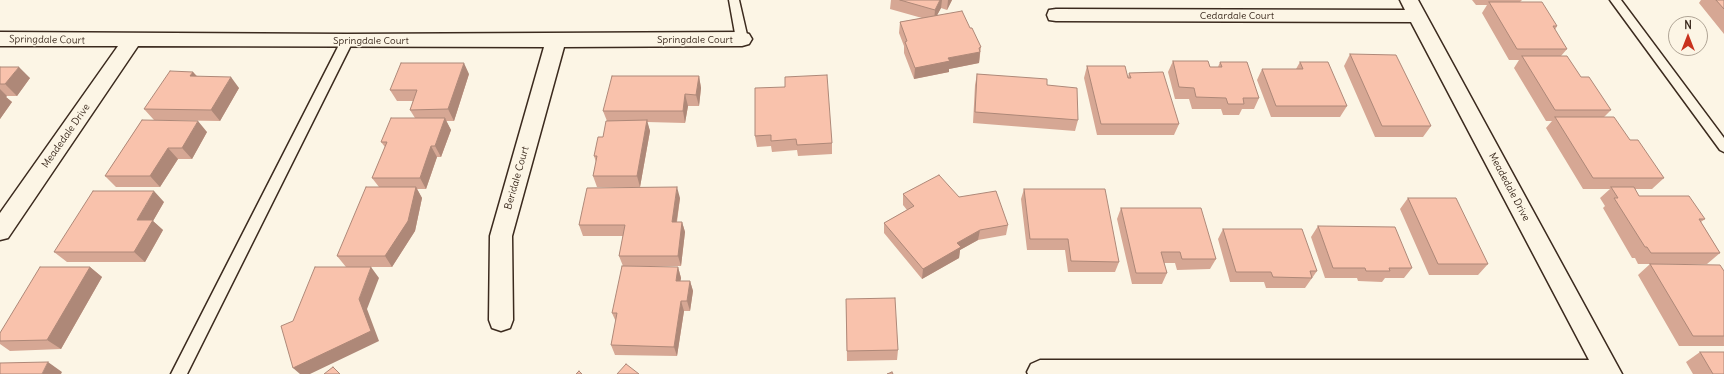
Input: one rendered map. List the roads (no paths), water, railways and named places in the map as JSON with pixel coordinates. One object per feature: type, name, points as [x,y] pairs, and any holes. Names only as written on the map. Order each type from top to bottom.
[{"type":"street","name":"Cedardale Court","points":[[1056,15],[1413,8]]},
{"type":"street","name":"Meadedale Drive","points":[[1413,8],[1609,373]]},
{"type":"street","name":"Springdale Court","points":[[0,39],[132,41],[742,40]]},
{"type":"street","name":"Beridale Court","points":[[501,320],[501,236],[556,40]]},
{"type":"street","name":"Meadedale Drive","points":[[0,231],[132,41]]},
{"type":"street","points":[[1040,372],[1609,373]]},
{"type":"lane","points":[[734,0],[742,40]]},
{"type":"lane","points":[[1615,0],[1724,147]]},
{"type":"lane","points":[[179,374],[347,41]]}]
